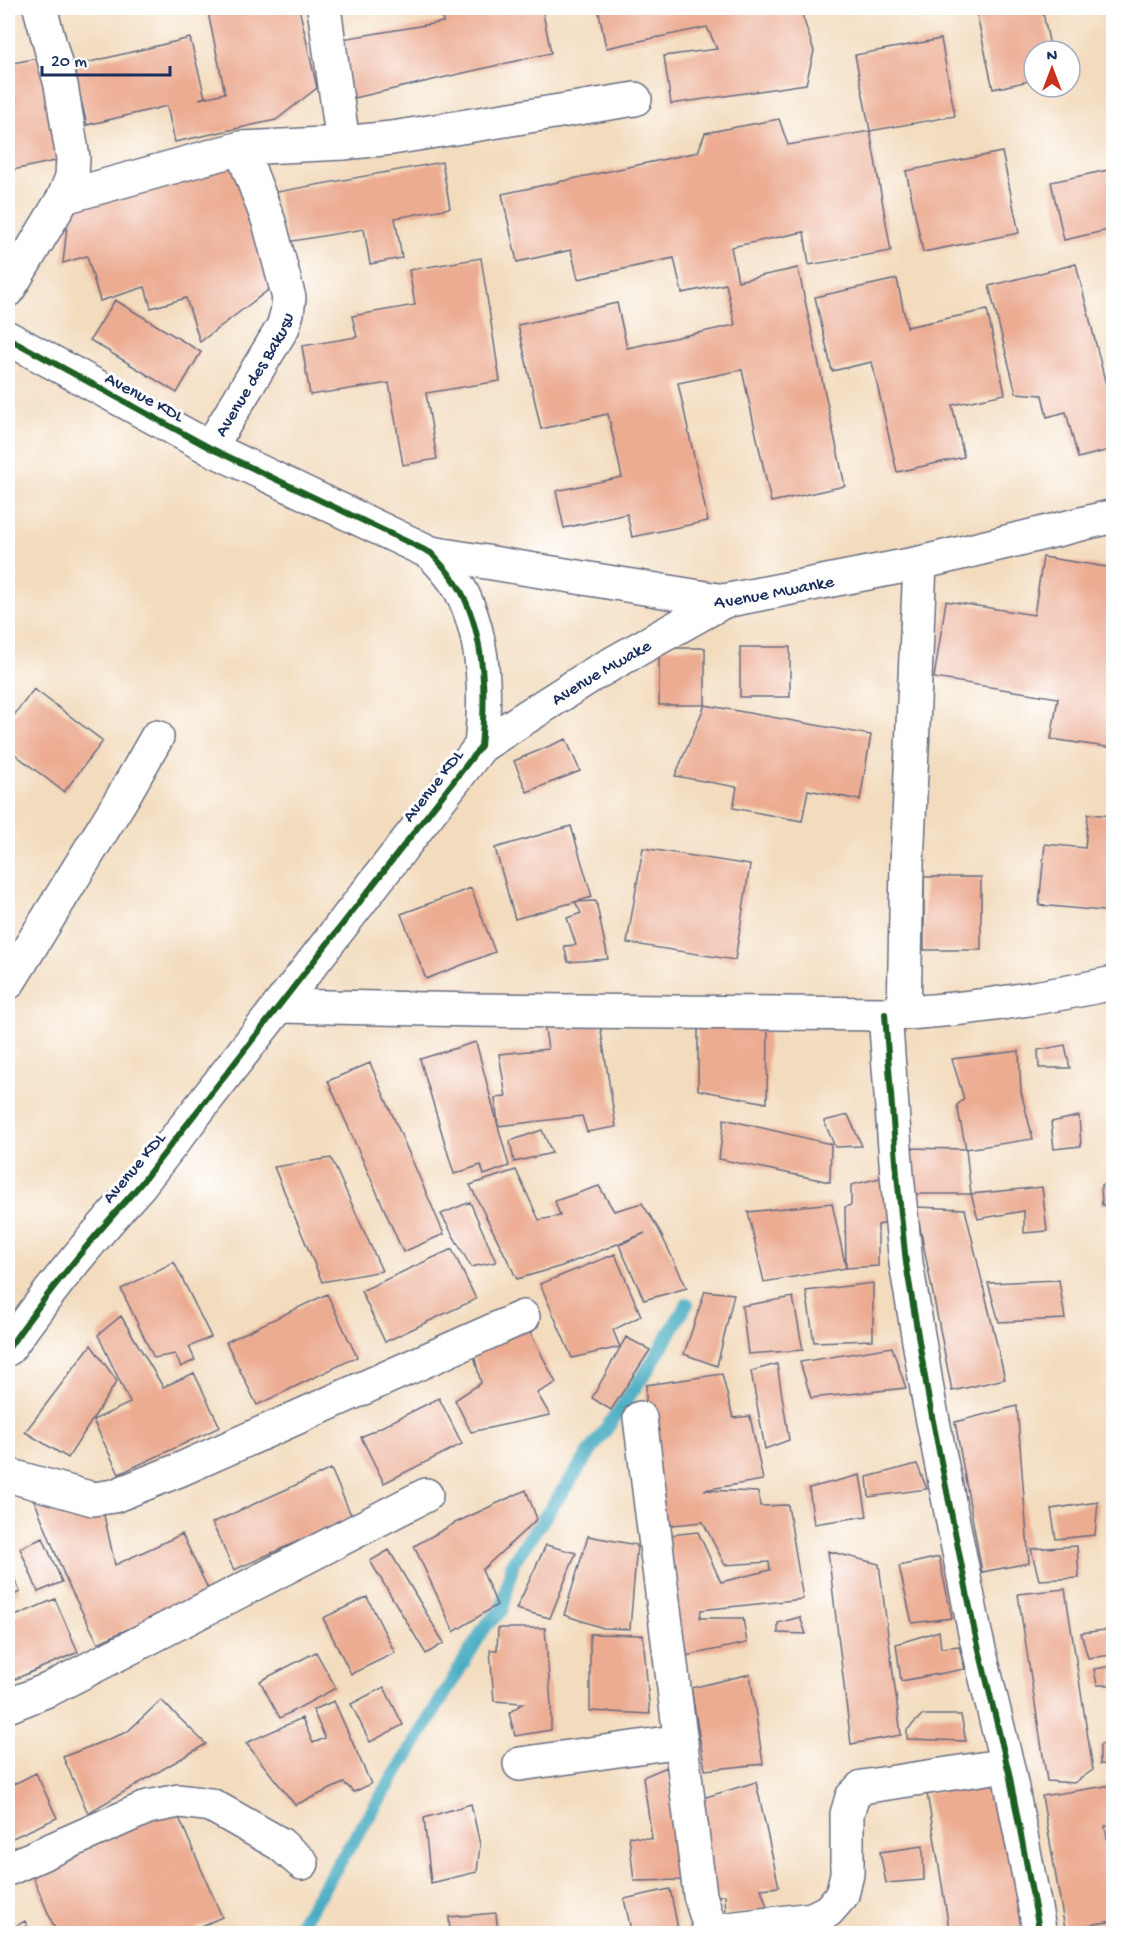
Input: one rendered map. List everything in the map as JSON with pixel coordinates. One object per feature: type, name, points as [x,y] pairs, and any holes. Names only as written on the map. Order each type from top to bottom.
[{"type":"street","points":[[8,290],[64,197],[72,177],[73,158],[61,85],[40,8]]},
{"type":"street","points":[[324,8],[343,143]]},
{"type":"street","points":[[64,197],[241,148],[392,138],[635,99]]},
{"type":"street","name":"Avenue des Bakusu","points":[[210,448],[283,327],[289,298],[269,222],[241,148]]},
{"type":"street","name":"Avenue KDL","points":[[8,338],[210,448],[431,553],[448,571],[463,595],[474,625],[482,666],[484,722],[481,746],[139,1186],[89,1240],[40,1302],[8,1349]]},
{"type":"street","name":"Avenue Mwanke","points":[[431,553],[724,601],[920,563],[1113,516]]},
{"type":"street","points":[[920,563],[907,865],[895,1014],[897,1175],[906,1263],[929,1401],[975,1633],[1007,1765],[1040,1934]]},
{"type":"street","name":"Avenue Mwake","points":[[481,746],[592,675],[724,601]]},
{"type":"street","points":[[8,983],[124,795],[157,736]]},
{"type":"street","points":[[280,1006],[895,1014],[948,1011],[1040,998],[1113,983]]},
{"type":"street","points":[[8,1475],[93,1499],[114,1496],[179,1470],[523,1317]]},
{"type":"street","points":[[640,1418],[700,1895],[712,1932],[812,1919],[828,1911],[842,1895],[847,1874],[847,1814],[852,1797],[862,1787],[1007,1765]]},
{"type":"street","points":[[8,1706],[50,1689],[426,1495]]},
{"type":"street","points":[[520,1764],[681,1741]]},
{"type":"street","points":[[8,1869],[148,1807],[179,1801],[211,1805],[280,1844],[302,1863]]},
{"type":"building","points":[[103,8],[126,8],[126,9],[104,13]]},
{"type":"building","points":[[207,8],[299,8],[317,88],[276,120],[175,142],[167,106],[87,125],[73,66],[190,38],[205,97],[199,99],[225,93]]},
{"type":"building","points":[[442,8],[542,8],[551,53],[350,99],[342,39],[443,22]]},
{"type":"building","points":[[598,8],[800,8],[814,51],[806,84],[671,104],[664,56],[717,49],[707,27],[606,48]]},
{"type":"building","points":[[1012,8],[1042,8],[1048,39],[1022,39],[1022,83],[993,89],[977,15]]},
{"type":"building","points":[[941,39],[955,116],[870,131],[855,55]]},
{"type":"building","points":[[39,58],[60,160],[8,171],[8,64]]},
{"type":"building","points":[[779,119],[788,145],[870,131],[891,251],[809,265],[804,232],[731,247],[738,281],[798,268],[845,486],[771,502],[742,370],[678,383],[708,521],[632,537],[627,514],[564,528],[556,491],[622,477],[608,414],[541,429],[518,325],[617,303],[627,348],[735,325],[726,284],[682,293],[674,258],[578,279],[571,250],[517,262],[502,194],[698,152],[705,133]]},
{"type":"building","points":[[1002,152],[1019,233],[923,252],[906,171]]},
{"type":"building","points":[[232,154],[271,288],[200,342],[186,298],[151,308],[145,287],[100,301],[87,256],[63,263],[70,200]]},
{"type":"building","points":[[442,162],[450,208],[395,218],[402,258],[370,264],[364,229],[287,242],[277,192]]},
{"type":"building","points":[[1113,169],[1113,229],[1064,240],[1051,182]]},
{"type":"building","points":[[481,258],[500,381],[426,393],[437,459],[403,465],[389,383],[310,395],[302,346],[357,337],[352,316],[415,305],[409,270]]},
{"type":"building","points":[[1076,264],[1113,413],[1113,449],[1078,458],[1066,412],[1047,417],[1042,395],[1016,393],[989,286]]},
{"type":"building","points":[[897,279],[907,327],[987,310],[1005,394],[952,405],[964,457],[897,472],[872,362],[832,371],[815,297]]},
{"type":"building","points":[[115,300],[201,352],[177,393],[90,340]]},
{"type":"building","points":[[1043,557],[1113,568],[1113,748],[1051,739],[1058,698],[934,678],[946,601],[1034,615]]},
{"type":"building","points":[[740,647],[790,647],[790,697],[740,697]]},
{"type":"building","points":[[659,648],[705,648],[705,705],[659,705]]},
{"type":"building","points":[[34,689],[103,741],[64,792],[8,749],[8,723]]},
{"type":"building","points":[[705,705],[871,735],[860,800],[808,790],[802,821],[733,808],[737,787],[675,776]]},
{"type":"building","points":[[566,739],[580,771],[527,792],[514,761]]},
{"type":"building","points":[[1088,814],[1113,816],[1113,912],[1039,905],[1045,844],[1085,848]]},
{"type":"building","points":[[571,826],[592,897],[515,919],[495,848]]},
{"type":"building","points":[[643,848],[750,865],[735,960],[627,943]]},
{"type":"building","points":[[924,877],[981,877],[981,950],[924,950]]},
{"type":"building","points":[[471,888],[495,952],[426,979],[401,914]]},
{"type":"building","points":[[596,901],[608,959],[568,962],[564,946],[576,945],[567,918],[581,913],[575,902]]},
{"type":"building","points":[[599,1018],[616,1127],[587,1132],[582,1116],[498,1126],[495,1098],[506,1097],[499,1054],[548,1049],[544,1023]]},
{"type":"building","points":[[698,1023],[768,1027],[767,1103],[698,1090]]},
{"type":"building","points":[[476,1042],[509,1166],[484,1175],[481,1165],[454,1174],[420,1059]]},
{"type":"building","points":[[1065,1045],[1070,1068],[1039,1068],[1038,1050]]},
{"type":"building","points":[[1019,1051],[1021,1092],[1033,1139],[966,1149],[957,1105],[964,1099],[952,1059]]},
{"type":"building","points":[[370,1063],[444,1234],[403,1252],[328,1081]]},
{"type":"building","points":[[848,1115],[862,1146],[835,1147],[824,1121]]},
{"type":"building","points":[[1079,1116],[1081,1146],[1054,1149],[1051,1122]]},
{"type":"building","points":[[724,1119],[831,1144],[830,1182],[719,1159]]},
{"type":"building","points":[[542,1130],[552,1153],[514,1162],[510,1141]]},
{"type":"building","points":[[901,1148],[966,1149],[971,1194],[911,1194]]},
{"type":"building","points":[[331,1158],[382,1271],[322,1282],[274,1167]]},
{"type":"building","points":[[516,1170],[539,1220],[560,1216],[555,1201],[599,1186],[614,1211],[642,1203],[658,1228],[687,1288],[644,1300],[619,1245],[645,1233],[562,1266],[517,1279],[470,1185]]},
{"type":"building","points":[[888,1176],[895,1222],[878,1225],[878,1266],[846,1268],[845,1207],[851,1205],[851,1185]]},
{"type":"building","points":[[1113,1184],[1113,1205],[1102,1205],[1101,1185]]},
{"type":"building","points":[[1042,1187],[1047,1231],[1024,1233],[1024,1211],[978,1219],[971,1194]]},
{"type":"building","points":[[470,1202],[496,1262],[471,1267],[441,1214]]},
{"type":"building","points":[[832,1203],[846,1268],[764,1282],[748,1212]]},
{"type":"building","points":[[916,1207],[965,1209],[1005,1379],[952,1391]]},
{"type":"building","points":[[452,1249],[476,1299],[385,1342],[361,1291]]},
{"type":"building","points":[[615,1254],[641,1316],[613,1330],[620,1347],[572,1358],[540,1284]]},
{"type":"building","points":[[174,1262],[211,1337],[189,1347],[195,1360],[181,1367],[175,1354],[154,1358],[121,1289]]},
{"type":"building","points":[[1059,1280],[1065,1319],[999,1322],[988,1283]]},
{"type":"building","points":[[873,1283],[873,1340],[814,1342],[806,1291]]},
{"type":"building","points":[[705,1291],[734,1294],[717,1366],[684,1354]]},
{"type":"building","points":[[327,1294],[357,1357],[257,1405],[226,1342]]},
{"type":"building","points":[[793,1297],[803,1350],[748,1354],[742,1306]]},
{"type":"building","points":[[121,1316],[163,1387],[194,1373],[220,1427],[119,1474],[93,1420],[130,1403],[98,1335]]},
{"type":"building","points":[[528,1328],[556,1383],[537,1393],[550,1415],[471,1432],[455,1400],[481,1383],[472,1347]]},
{"type":"building","points":[[626,1337],[650,1350],[611,1410],[592,1398]]},
{"type":"building","points":[[91,1345],[117,1381],[68,1458],[25,1432]]},
{"type":"building","points":[[892,1347],[906,1388],[811,1398],[800,1362]]},
{"type":"building","points":[[777,1364],[789,1440],[765,1449],[751,1371]]},
{"type":"building","points":[[722,1374],[733,1418],[750,1416],[763,1480],[704,1490],[758,1492],[760,1506],[788,1505],[803,1599],[701,1610],[700,1618],[743,1618],[747,1643],[671,1659],[660,1536],[698,1532],[721,1582],[770,1570],[769,1562],[725,1565],[703,1522],[663,1526],[646,1437],[646,1385]]},
{"type":"building","points":[[439,1398],[462,1444],[384,1483],[361,1437]]},
{"type":"building","points":[[1017,1406],[1029,1563],[982,1572],[955,1422]]},
{"type":"building","points":[[917,1464],[927,1489],[869,1497],[867,1477]]},
{"type":"building","points":[[331,1469],[352,1517],[234,1570],[212,1523]]},
{"type":"building","points":[[860,1475],[867,1516],[814,1524],[809,1488]]},
{"type":"building","points":[[526,1490],[537,1519],[482,1570],[497,1605],[454,1632],[414,1546],[457,1522]]},
{"type":"building","points":[[33,1497],[104,1515],[115,1565],[182,1534],[209,1591],[98,1643],[67,1582]]},
{"type":"building","points":[[1098,1502],[1095,1535],[1056,1539],[1051,1509]]},
{"type":"building","points":[[588,1536],[637,1545],[630,1629],[603,1628],[564,1615]]},
{"type":"building","points":[[43,1538],[62,1582],[38,1592],[20,1548]]},
{"type":"building","points":[[546,1545],[576,1553],[550,1618],[516,1609]]},
{"type":"building","points":[[1077,1546],[1079,1578],[1039,1580],[1031,1549]]},
{"type":"building","points":[[389,1550],[444,1643],[426,1654],[370,1561]]},
{"type":"building","points":[[828,1551],[879,1564],[901,1735],[851,1744]]},
{"type":"building","points":[[939,1557],[952,1618],[912,1623],[899,1566]]},
{"type":"building","points":[[8,1564],[20,1592],[8,1598]]},
{"type":"building","points":[[1065,1589],[1093,1770],[1074,1783],[1047,1781],[1018,1594]]},
{"type":"building","points":[[367,1597],[395,1653],[351,1674],[323,1618]]},
{"type":"building","points":[[55,1599],[78,1652],[8,1682],[8,1619]]},
{"type":"building","points":[[800,1617],[806,1634],[778,1633],[778,1623]]},
{"type":"building","points":[[498,1628],[545,1628],[551,1730],[515,1736],[509,1713],[523,1703],[494,1701],[490,1650],[497,1650]]},
{"type":"building","points":[[1113,1629],[1113,1655],[1088,1658],[1081,1633]]},
{"type":"building","points":[[939,1631],[941,1648],[959,1646],[965,1669],[901,1681],[896,1644]]},
{"type":"building","points":[[590,1634],[643,1635],[650,1714],[590,1711]]},
{"type":"building","points":[[316,1652],[336,1688],[280,1718],[260,1681]]},
{"type":"building","points":[[1113,1666],[1113,1685],[1097,1685],[1094,1669]]},
{"type":"building","points":[[750,1674],[763,1764],[705,1770],[691,1688]]},
{"type":"building","points":[[384,1687],[403,1725],[370,1742],[351,1704]]},
{"type":"building","points":[[161,1700],[206,1744],[88,1813],[63,1757],[127,1732]]},
{"type":"building","points":[[334,1701],[371,1784],[354,1792],[344,1783],[295,1805],[246,1743],[302,1718],[313,1743],[325,1738],[313,1710]]},
{"type":"building","points":[[922,1715],[961,1715],[966,1741],[907,1739],[907,1730]]},
{"type":"building","points":[[1113,1742],[1113,1764],[1100,1764],[1100,1745]]},
{"type":"building","points":[[667,1767],[685,1880],[634,1881],[629,1836],[652,1839],[643,1777]]},
{"type":"building","points":[[36,1773],[57,1818],[8,1840],[8,1787]]},
{"type":"building","points":[[1001,1781],[1026,1934],[950,1934],[927,1793]]},
{"type":"building","points":[[756,1782],[779,1887],[761,1889],[768,1910],[726,1915],[725,1895],[712,1897],[696,1800]]},
{"type":"building","points":[[1113,1785],[1113,1825],[1105,1826],[1113,1876],[1113,1921],[1065,1929],[1042,1796]]},
{"type":"building","points":[[471,1804],[480,1844],[477,1872],[431,1883],[424,1818]]},
{"type":"building","points":[[175,1808],[222,1917],[184,1934],[57,1934],[30,1870]]},
{"type":"building","points":[[923,1846],[924,1880],[886,1883],[880,1852]]},
{"type":"building","points":[[670,1889],[678,1929],[656,1934],[632,1934],[624,1899]]},
{"type":"building","points":[[496,1913],[498,1934],[450,1934],[449,1917]]},
{"type":"building","points":[[25,1921],[31,1934],[8,1934],[8,1930]]},
{"type":"waterway","points":[[294,1934],[407,1756],[486,1625],[502,1610],[513,1562],[650,1366],[687,1304]]},
{"type":"cycle path","points":[[8,338],[210,448],[431,553],[457,585],[471,614],[480,651],[483,690],[481,746],[139,1186],[71,1265],[8,1349]]},
{"type":"cycle path","points":[[885,1014],[906,1263],[929,1401],[975,1633],[1009,1773],[1040,1934]]}]
